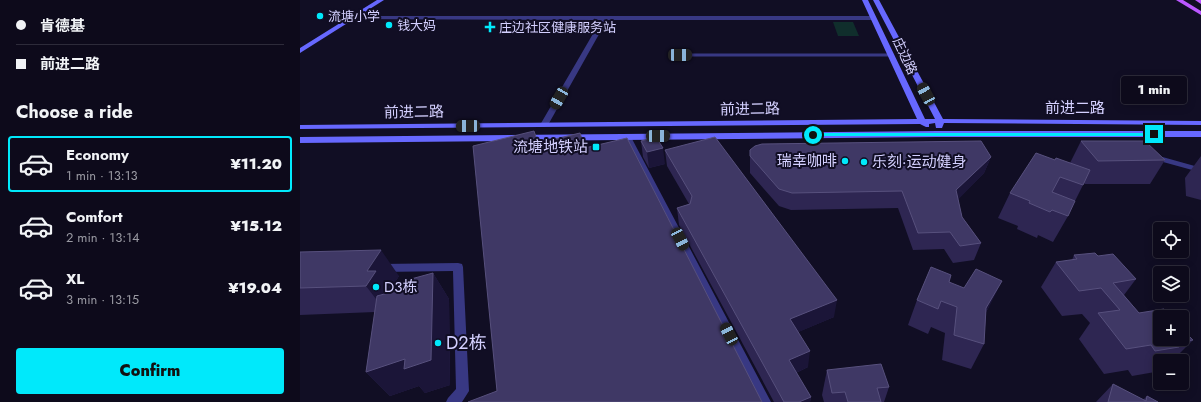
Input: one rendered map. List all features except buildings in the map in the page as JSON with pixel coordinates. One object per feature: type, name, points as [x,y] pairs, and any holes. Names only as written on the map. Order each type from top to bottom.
[{"type":"main road","points":[[300,51],[381,0]]},
{"type":"main road","name":"庄边路","points":[[865,0],[922,121],[937,134]]},
{"type":"main road","name":"庄边路","points":[[876,0],[940,121]]},
{"type":"main road","points":[[1179,0],[1201,13]]},
{"type":"main road","name":"前进二路","points":[[300,127],[922,121],[1201,123]]},
{"type":"main road","points":[[937,134],[940,121]]},
{"type":"main road","name":"前进二路","points":[[300,140],[937,134],[1201,134]]},
{"type":"street","points":[[352,18],[873,18]]},
{"type":"street","points":[[544,125],[605,18]]},
{"type":"street","points":[[628,137],[764,402]]},
{"type":"street","points":[[371,268],[458,267],[464,391],[453,402]]},
{"type":"lane","points":[[680,55],[890,54]]},
{"type":"lane","points":[[1157,158],[1201,170]]},
{"type":"green space","points":[[833,22],[853,22],[859,36],[838,36]]},
{"type":"place","name":"流塘小学","points":[[320,16]]},
{"type":"place","name":"钱大妈","points":[[389,25]]},
{"type":"place","name":"庄边社区健康服务站","points":[[490,27]]},
{"type":"place","name":"流塘地铁站","points":[[596,147]]},
{"type":"place","name":"瑞幸咖啡","points":[[845,161]]},
{"type":"place","name":"乐刻·运动健身","points":[[864,162]]},
{"type":"place","name":"D3栋","points":[[376,287]]},
{"type":"place","name":"D2栋","points":[[438,343]]},
{"type":"route","points":[[813,135],[1154,134]]}]
